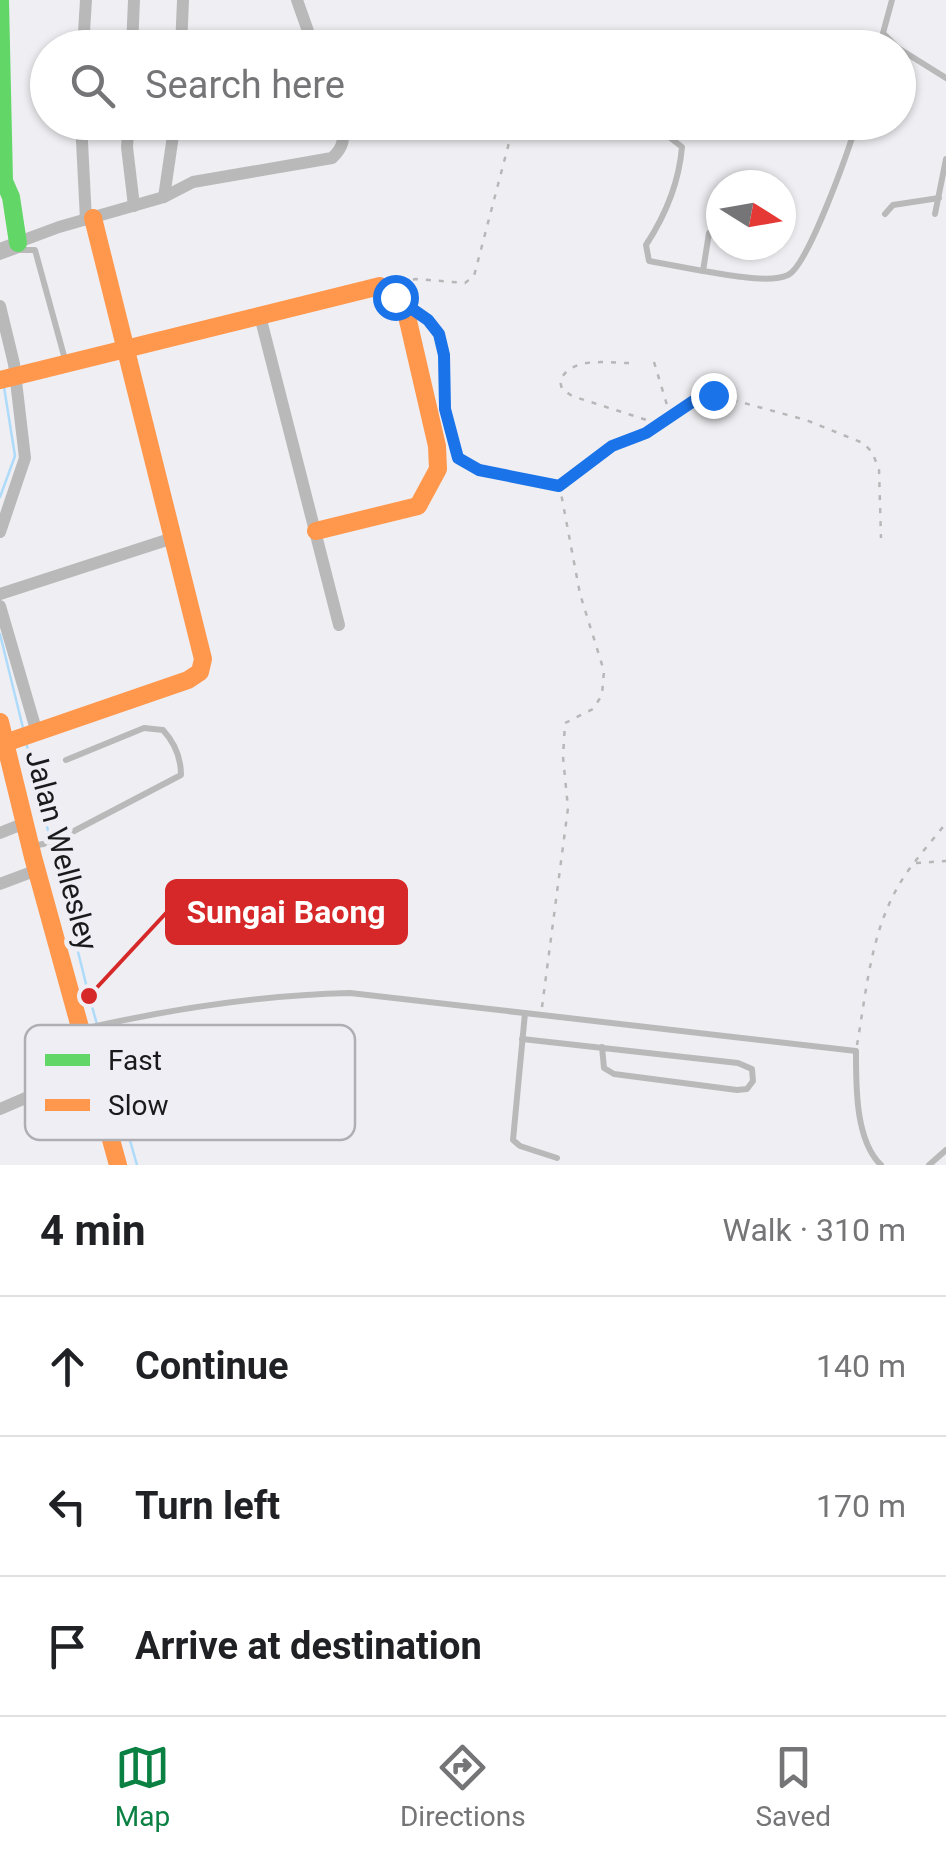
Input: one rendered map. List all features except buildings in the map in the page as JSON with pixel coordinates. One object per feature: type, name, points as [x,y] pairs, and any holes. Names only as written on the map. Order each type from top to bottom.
[{"type":"street","points":[[0,0],[4,181],[11,197],[9,246],[164,197],[193,182],[332,158],[343,140]]},
{"type":"street","points":[[84,30],[86,0]]},
{"type":"street","points":[[133,30],[134,0]]},
{"type":"street","points":[[182,30],[183,0]]},
{"type":"street","points":[[297,0],[308,30]]},
{"type":"street","points":[[0,606],[23,737],[188,680],[200,672],[203,659],[127,348],[89,219],[82,140]]},
{"type":"street","points":[[128,140],[134,206]]},
{"type":"street","points":[[164,197],[172,140]]},
{"type":"street","points":[[8,378],[380,286],[406,312],[438,446],[438,469],[418,506],[316,532]]},
{"type":"street","points":[[0,306],[8,378],[24,458],[0,532]]},
{"type":"street","points":[[260,316],[339,625]]},
{"type":"street","points":[[0,594],[173,538]]},
{"type":"street","name":"Jalan Wellesley","points":[[0,722],[23,737],[25,823],[43,844],[36,870],[85,1025]]},
{"type":"street","points":[[0,832],[25,823]]},
{"type":"street","points":[[0,884],[36,870]]},
{"type":"street","points":[[0,1108],[25,1098]]},
{"type":"street","name":"Jalan Wellesley","points":[[111,1140],[118,1165]]},
{"type":"lane","points":[[884,30],[892,0]]},
{"type":"lane","points":[[916,59],[946,78]]},
{"type":"lane","points":[[673,140],[682,147],[680,170],[658,226],[646,245],[649,261],[763,278],[792,274],[809,250],[850,140]]},
{"type":"lane","points":[[935,214],[944,186],[946,159]]},
{"type":"lane","points":[[885,214],[893,205],[938,198]]},
{"type":"lane","points":[[0,258],[30,248],[35,250],[66,363]]},
{"type":"lane","points":[[703,271],[706,255]]},
{"type":"lane","points":[[43,844],[181,775],[181,764],[163,730],[144,728],[66,760]]},
{"type":"lane","points":[[100,1025],[300,994],[350,993],[856,1051],[860,1111],[868,1144],[881,1165]]},
{"type":"lane","points":[[525,1012],[513,1140],[557,1158]]},
{"type":"lane","points":[[522,1040],[602,1048],[744,1065],[752,1069],[753,1081],[747,1088],[736,1090],[614,1074],[604,1068],[602,1048]]},
{"type":"lane","points":[[929,1165],[946,1150]]},
{"type":"path","points":[[380,286],[416,279],[470,281],[476,271],[510,140]]},
{"type":"path","points":[[418,312],[439,334],[444,355],[445,409],[458,458],[479,470],[559,486],[612,446],[646,433],[698,398],[713,395],[806,420],[863,443],[879,469],[882,538]]},
{"type":"path","points":[[654,362],[670,417]]},
{"type":"path","points":[[629,364],[582,363],[564,373],[562,389],[572,396],[660,424]]},
{"type":"path","points":[[541,1014],[568,808],[563,757],[566,723],[593,709],[602,694],[604,672],[580,594],[559,486]]},
{"type":"path","points":[[856,1051],[877,935],[895,891],[946,822]]},
{"type":"path","points":[[914,863],[946,861]]},
{"type":"waterway","points":[[0,497],[15,456],[4,387]]},
{"type":"waterway","points":[[0,634],[23,728]]},
{"type":"waterway","points":[[27,746],[97,1025]]},
{"type":"waterway","points":[[130,1140],[137,1165]]},
{"type":"traffic: fast","points":[[0,0],[4,181],[11,197],[18,243]]},
{"type":"traffic: slow","points":[[5,743],[188,680],[200,672],[203,659],[93,218]]},
{"type":"traffic: slow","points":[[0,380],[380,286],[406,312],[437,446],[438,469],[418,506],[316,531]]},
{"type":"traffic: slow","points":[[0,722],[79,1025]]},
{"type":"traffic: slow","points":[[111,1140],[118,1165]]},
{"type":"place","name":"Sungai Baong","points":[[89,996]]},
{"type":"route","points":[[395,297],[428,320],[439,334],[444,355],[448,432],[458,458],[479,470],[559,486],[612,446],[646,433],[698,398],[713,395]]}]
